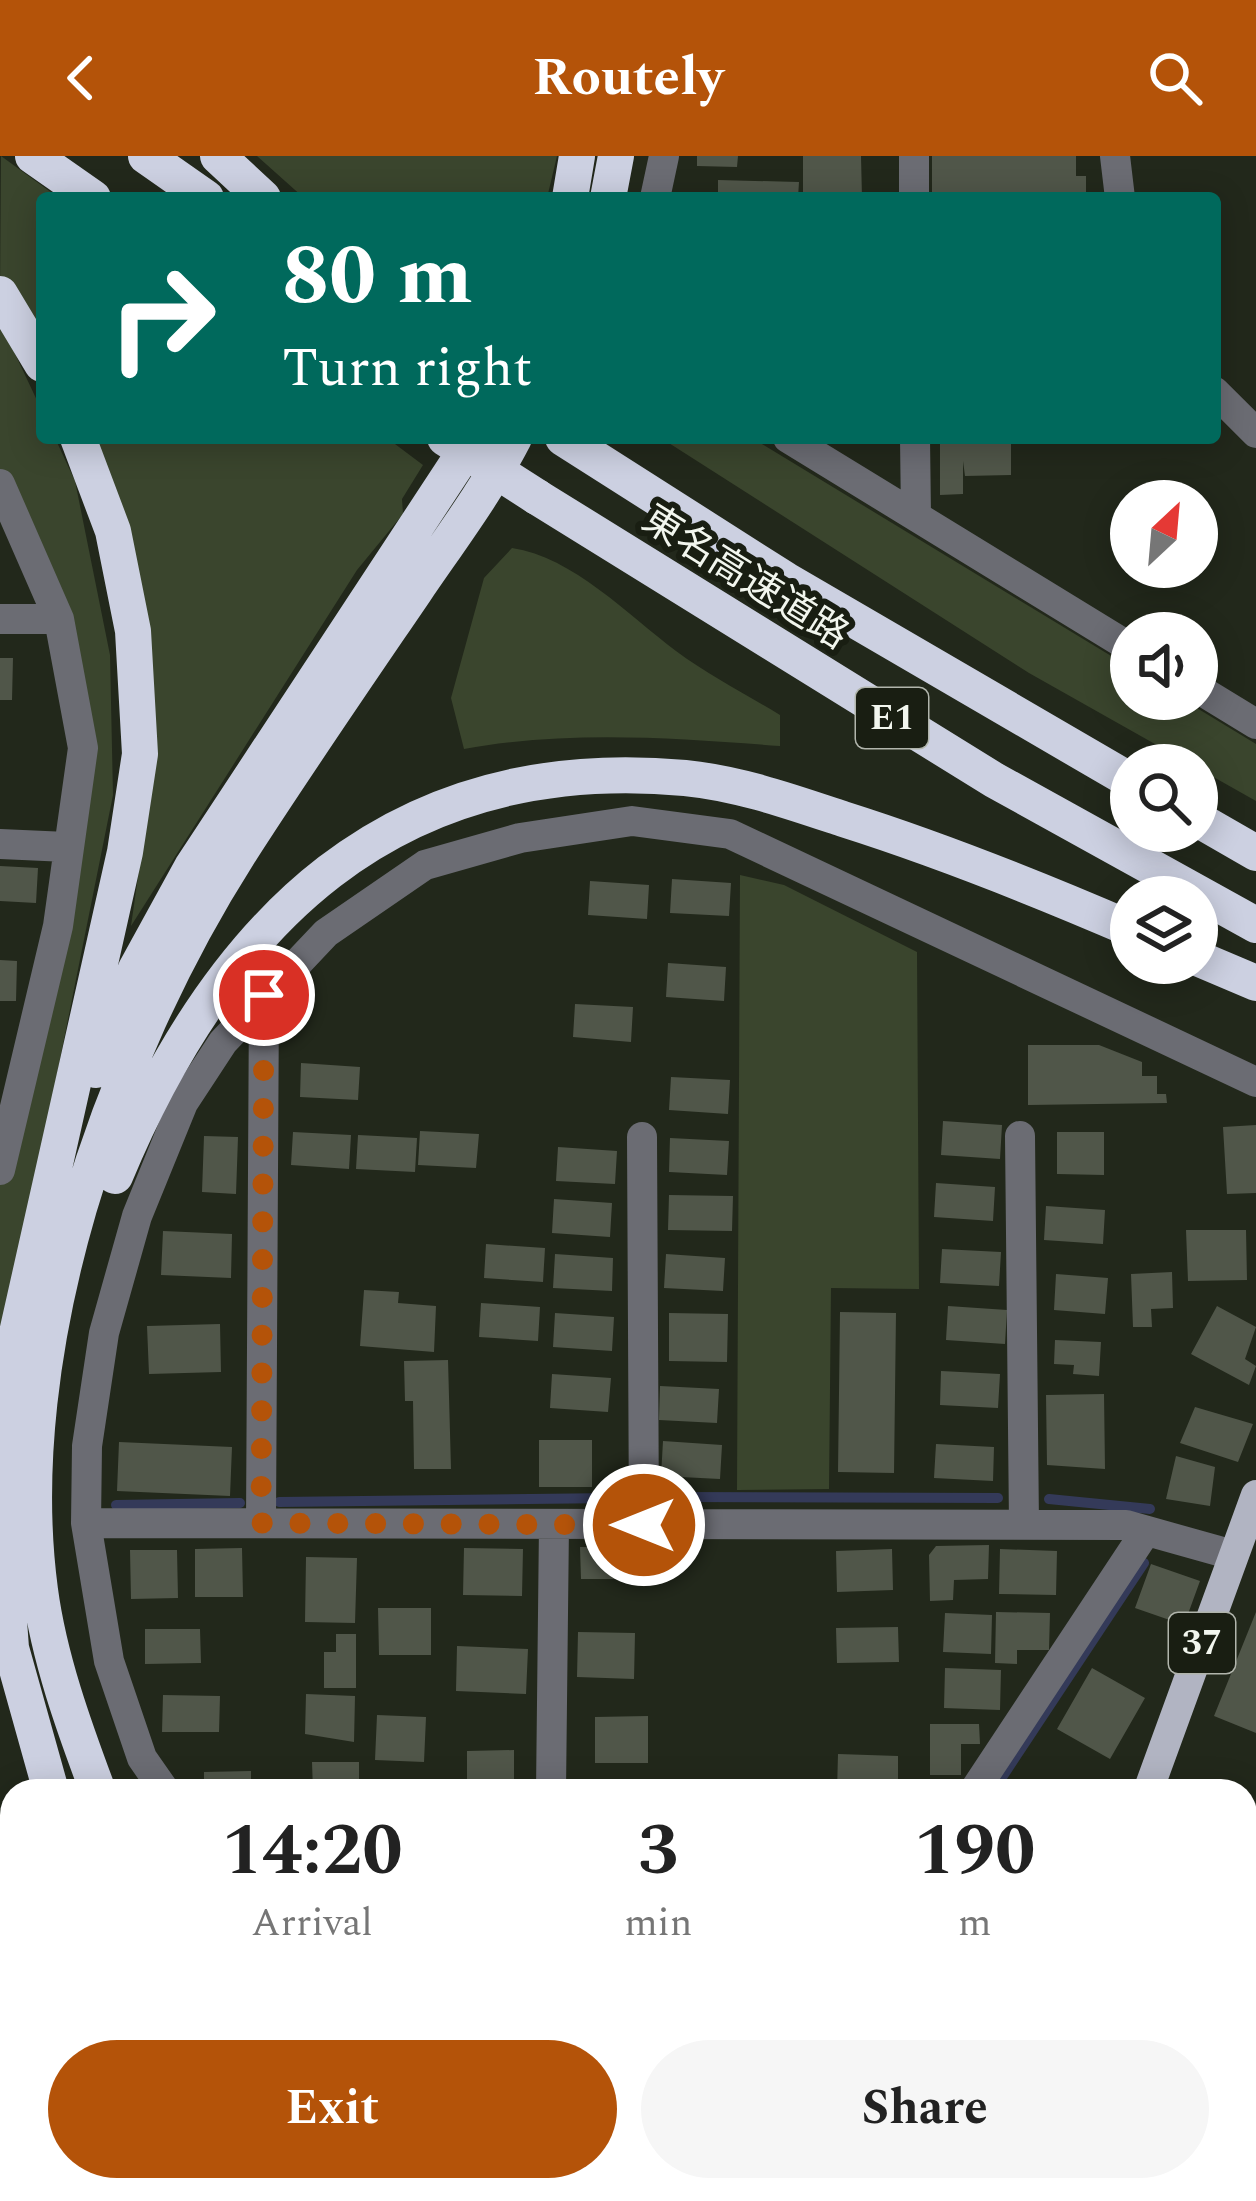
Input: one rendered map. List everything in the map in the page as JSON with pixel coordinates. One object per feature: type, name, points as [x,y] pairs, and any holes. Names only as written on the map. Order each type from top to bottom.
[{"type":"highway","points":[[33,156],[84,192]]},
{"type":"highway","points":[[146,156],[197,192]]},
{"type":"highway","points":[[218,156],[257,192]]},
{"type":"highway","points":[[571,192],[577,156]]},
{"type":"highway","points":[[609,192],[616,156]]},
{"type":"highway","points":[[0,295],[36,354]]},
{"type":"highway","points":[[48,1779],[11,1648],[4,1430],[16,1333],[51,1198],[125,852],[140,754],[133,631],[112,531],[80,444]]},
{"type":"highway","name":"東名高速道路","points":[[454,444],[994,780],[1256,925]]},
{"type":"highway","points":[[51,1198],[136,969],[192,867],[470,444]]},
{"type":"highway","points":[[93,1779],[72,1722],[40,1591],[36,1476],[42,1385],[69,1246],[116,1102],[184,946],[510,444]]},
{"type":"highway","name":"東名高速道路","points":[[573,444],[786,580],[1110,769]]},
{"type":"highway","points":[[42,1385],[111,1184],[139,1118],[190,1024],[235,961],[308,883],[389,832],[483,794],[579,776],[687,778],[786,800],[938,849],[1110,920]]},
{"type":"highway","points":[[1218,831],[1256,853]]},
{"type":"highway","points":[[1218,967],[1256,983]]},
{"type":"main road","name":"37","points":[[1152,1779],[1256,1496]]},
{"type":"street","points":[[657,192],[664,156]]},
{"type":"street","points":[[914,156],[914,192]]},
{"type":"street","points":[[1115,156],[1119,192]]},
{"type":"street","points":[[1221,398],[1256,433]]},
{"type":"street","points":[[798,444],[1110,635]]},
{"type":"street","points":[[915,444],[916,516]]},
{"type":"street","points":[[0,484],[58,619],[83,748],[58,926],[11,1082],[0,1170]]},
{"type":"street","points":[[0,619],[58,619]]},
{"type":"street","points":[[1218,701],[1256,724]]},
{"type":"street","points":[[157,1779],[142,1758],[109,1661],[86,1523],[87,1446],[104,1334],[136,1216],[183,1103],[264,995],[326,933],[425,865],[520,838],[632,821],[730,834],[1256,1082]]},
{"type":"street","points":[[0,844],[68,847]]},
{"type":"street","points":[[261,1523],[264,995]]},
{"type":"street","points":[[1020,1136],[1024,1525]]},
{"type":"street","points":[[642,1137],[644,1525]]},
{"type":"street","points":[[86,1523],[1126,1525],[1233,1555]]},
{"type":"street","points":[[551,1779],[554,1524]]},
{"type":"street","points":[[982,1779],[1145,1531]]},
{"type":"green space","points":[[1,156],[51,192],[36,192],[36,350],[0,295]]},
{"type":"green space","points":[[257,156],[557,156],[548,192],[297,192]]},
{"type":"green space","points":[[0,322],[36,398],[36,444],[58,444],[75,481],[110,655],[113,795],[0,1358],[0,1169],[59,919],[81,677],[0,476]]},
{"type":"green space","points":[[94,444],[395,444],[423,465],[402,499],[403,514],[357,570],[131,926],[157,743]]},
{"type":"green space","points":[[670,444],[762,444],[1110,655],[1110,719],[1029,673]]},
{"type":"green space","points":[[512,548],[578,575],[688,660],[780,715],[780,746],[582,738],[464,749],[451,698],[484,578]]},
{"type":"green space","points":[[1112,720],[1217,720],[1256,744],[1256,801],[1218,780],[1218,744],[1155,744]]},
{"type":"green space","points":[[740,875],[784,885],[917,952],[919,1289],[831,1288],[829,1489],[737,1490]]},
{"type":"building","points":[[697,156],[738,156],[737,167],[697,166]]},
{"type":"building","points":[[803,156],[861,156],[862,192],[803,192]]},
{"type":"building","points":[[932,156],[1076,156],[1076,176],[1086,176],[1086,192],[932,192]]},
{"type":"building","points":[[718,180],[799,182],[798,192],[718,192]]},
{"type":"building","points":[[940,444],[1011,444],[1011,475],[965,476],[963,461],[963,494],[940,495]]},
{"type":"building","points":[[0,658],[13,658],[12,700],[0,700]]},
{"type":"building","points":[[0,866],[38,868],[36,903],[0,901]]},
{"type":"building","points":[[672,879],[731,883],[729,916],[670,913]]},
{"type":"building","points":[[590,881],[649,885],[647,919],[588,915]]},
{"type":"building","points":[[0,960],[17,961],[16,1001],[0,1001]]},
{"type":"building","points":[[668,963],[726,967],[724,1001],[666,997]]},
{"type":"building","points":[[575,1004],[633,1007],[631,1042],[573,1037]]},
{"type":"building","points":[[1028,1045],[1099,1045],[1142,1062],[1142,1076],[1157,1076],[1157,1094],[1166,1094],[1167,1103],[1028,1105]]},
{"type":"building","points":[[301,1063],[360,1067],[358,1100],[300,1097]]},
{"type":"building","points":[[671,1077],[730,1080],[728,1114],[669,1110]]},
{"type":"building","points":[[943,1121],[1002,1125],[1000,1159],[941,1155]]},
{"type":"building","points":[[1256,1125],[1256,1193],[1227,1194],[1223,1127]]},
{"type":"building","points":[[420,1131],[479,1134],[476,1168],[418,1165]]},
{"type":"building","points":[[293,1132],[351,1135],[349,1169],[291,1165]]},
{"type":"building","points":[[1057,1132],[1104,1132],[1104,1175],[1057,1174]]},
{"type":"building","points":[[358,1135],[417,1138],[415,1172],[356,1169]]},
{"type":"building","points":[[204,1136],[238,1137],[236,1194],[202,1192]]},
{"type":"building","points":[[670,1138],[729,1141],[727,1175],[669,1172]]},
{"type":"building","points":[[558,1147],[617,1151],[615,1184],[556,1181]]},
{"type":"building","points":[[936,1183],[995,1187],[993,1221],[934,1217]]},
{"type":"building","points":[[669,1195],[733,1196],[732,1231],[668,1230]]},
{"type":"building","points":[[554,1199],[612,1203],[610,1237],[552,1233]]},
{"type":"building","points":[[1046,1206],[1105,1210],[1103,1244],[1044,1240]]},
{"type":"building","points":[[1186,1230],[1246,1230],[1247,1280],[1188,1281]]},
{"type":"building","points":[[163,1231],[232,1234],[231,1278],[161,1275]]},
{"type":"building","points":[[486,1244],[545,1248],[543,1282],[484,1278]]},
{"type":"building","points":[[942,1249],[1001,1252],[999,1286],[940,1283]]},
{"type":"building","points":[[555,1254],[613,1258],[612,1291],[553,1288]]},
{"type":"building","points":[[666,1254],[725,1258],[723,1291],[664,1288]]},
{"type":"building","points":[[1172,1272],[1173,1308],[1151,1309],[1152,1327],[1133,1327],[1131,1274]]},
{"type":"building","points":[[1056,1274],[1108,1278],[1105,1314],[1054,1310]]},
{"type":"building","points":[[364,1290],[399,1292],[398,1303],[436,1306],[434,1352],[360,1346]]},
{"type":"building","points":[[481,1303],[540,1307],[538,1341],[479,1337]]},
{"type":"building","points":[[948,1306],[1007,1310],[1005,1344],[946,1340]]},
{"type":"building","points":[[1217,1306],[1256,1327],[1245,1359],[1256,1366],[1249,1385],[1191,1354]]},
{"type":"building","points":[[840,1312],[896,1313],[894,1473],[838,1472]]},
{"type":"building","points":[[555,1313],[614,1317],[612,1351],[553,1347]]},
{"type":"building","points":[[669,1313],[728,1314],[727,1362],[669,1361]]},
{"type":"building","points":[[220,1324],[221,1372],[149,1374],[147,1326]]},
{"type":"building","points":[[1055,1340],[1101,1342],[1099,1376],[1073,1374],[1074,1365],[1054,1364]]},
{"type":"building","points":[[448,1360],[451,1469],[414,1469],[413,1401],[405,1401],[404,1361]]},
{"type":"building","points":[[941,1371],[1000,1374],[998,1408],[940,1405]]},
{"type":"building","points":[[552,1374],[611,1378],[608,1412],[550,1408]]},
{"type":"building","points":[[660,1386],[719,1389],[717,1423],[659,1420]]},
{"type":"building","points":[[1104,1394],[1105,1469],[1047,1465],[1046,1395]]},
{"type":"building","points":[[1195,1407],[1253,1424],[1238,1462],[1180,1443]]},
{"type":"building","points":[[539,1440],[592,1440],[592,1487],[539,1487]]},
{"type":"building","points":[[663,1441],[722,1445],[720,1479],[661,1476]]},
{"type":"building","points":[[119,1442],[232,1447],[230,1496],[117,1491]]},
{"type":"building","points":[[936,1444],[994,1447],[993,1481],[934,1478]]},
{"type":"building","points":[[1176,1456],[1215,1467],[1210,1506],[1166,1499]]},
{"type":"building","points":[[989,1545],[988,1579],[954,1580],[953,1600],[930,1601],[929,1555],[936,1546]]},
{"type":"building","points":[[580,1547],[636,1547],[636,1579],[581,1579]]},
{"type":"building","points":[[242,1548],[243,1597],[195,1597],[195,1549]]},
{"type":"building","points":[[464,1548],[523,1549],[522,1596],[463,1595]]},
{"type":"building","points":[[892,1549],[893,1590],[837,1592],[836,1551]]},
{"type":"building","points":[[1000,1549],[1057,1551],[1056,1595],[999,1594]]},
{"type":"building","points":[[130,1550],[177,1550],[178,1598],[131,1599]]},
{"type":"building","points":[[306,1557],[357,1558],[355,1623],[305,1622]]},
{"type":"building","points":[[1151,1564],[1200,1581],[1184,1625],[1135,1608]]},
{"type":"building","points":[[378,1608],[431,1608],[431,1655],[379,1655]]},
{"type":"building","points":[[996,1612],[1050,1613],[1049,1650],[1017,1650],[1017,1664],[995,1663]]},
{"type":"building","points":[[1256,1612],[1256,1733],[1214,1716]]},
{"type":"building","points":[[945,1613],[992,1615],[991,1654],[943,1652]]},
{"type":"building","points":[[898,1627],[899,1662],[837,1663],[836,1628]]},
{"type":"building","points":[[145,1629],[200,1629],[201,1663],[145,1664]]},
{"type":"building","points":[[578,1632],[635,1633],[634,1679],[577,1677]]},
{"type":"building","points":[[336,1634],[356,1634],[356,1688],[324,1688],[324,1652],[336,1652]]},
{"type":"building","points":[[457,1646],[528,1649],[526,1694],[456,1691]]},
{"type":"building","points":[[945,1668],[1001,1670],[1000,1710],[944,1708]]},
{"type":"building","points":[[1092,1668],[1145,1698],[1110,1759],[1057,1729]]},
{"type":"building","points":[[306,1694],[355,1696],[354,1742],[305,1734]]},
{"type":"building","points":[[163,1695],[220,1696],[219,1732],[162,1732]]},
{"type":"building","points":[[377,1715],[426,1717],[424,1762],[375,1760]]},
{"type":"building","points":[[648,1716],[648,1763],[595,1763],[595,1717]]},
{"type":"building","points":[[930,1724],[979,1724],[980,1744],[961,1744],[961,1775],[930,1775]]},
{"type":"building","points":[[514,1750],[514,1779],[467,1779],[467,1751]]},
{"type":"building","points":[[838,1754],[898,1756],[898,1779],[837,1779]]},
{"type":"building","points":[[312,1762],[359,1762],[359,1779],[313,1779]]},
{"type":"building","points":[[251,1771],[251,1779],[204,1779],[204,1772]]},
{"type":"waterway","points":[[671,1497],[998,1498]]},
{"type":"waterway","points":[[279,1502],[616,1498]]},
{"type":"waterway","points":[[1049,1499],[1150,1509]]},
{"type":"waterway","points":[[116,1505],[240,1503]]},
{"type":"waterway","points":[[1001,1779],[1144,1563]]},
{"type":"route","points":[[264,995],[261,1523],[644,1525]]}]
